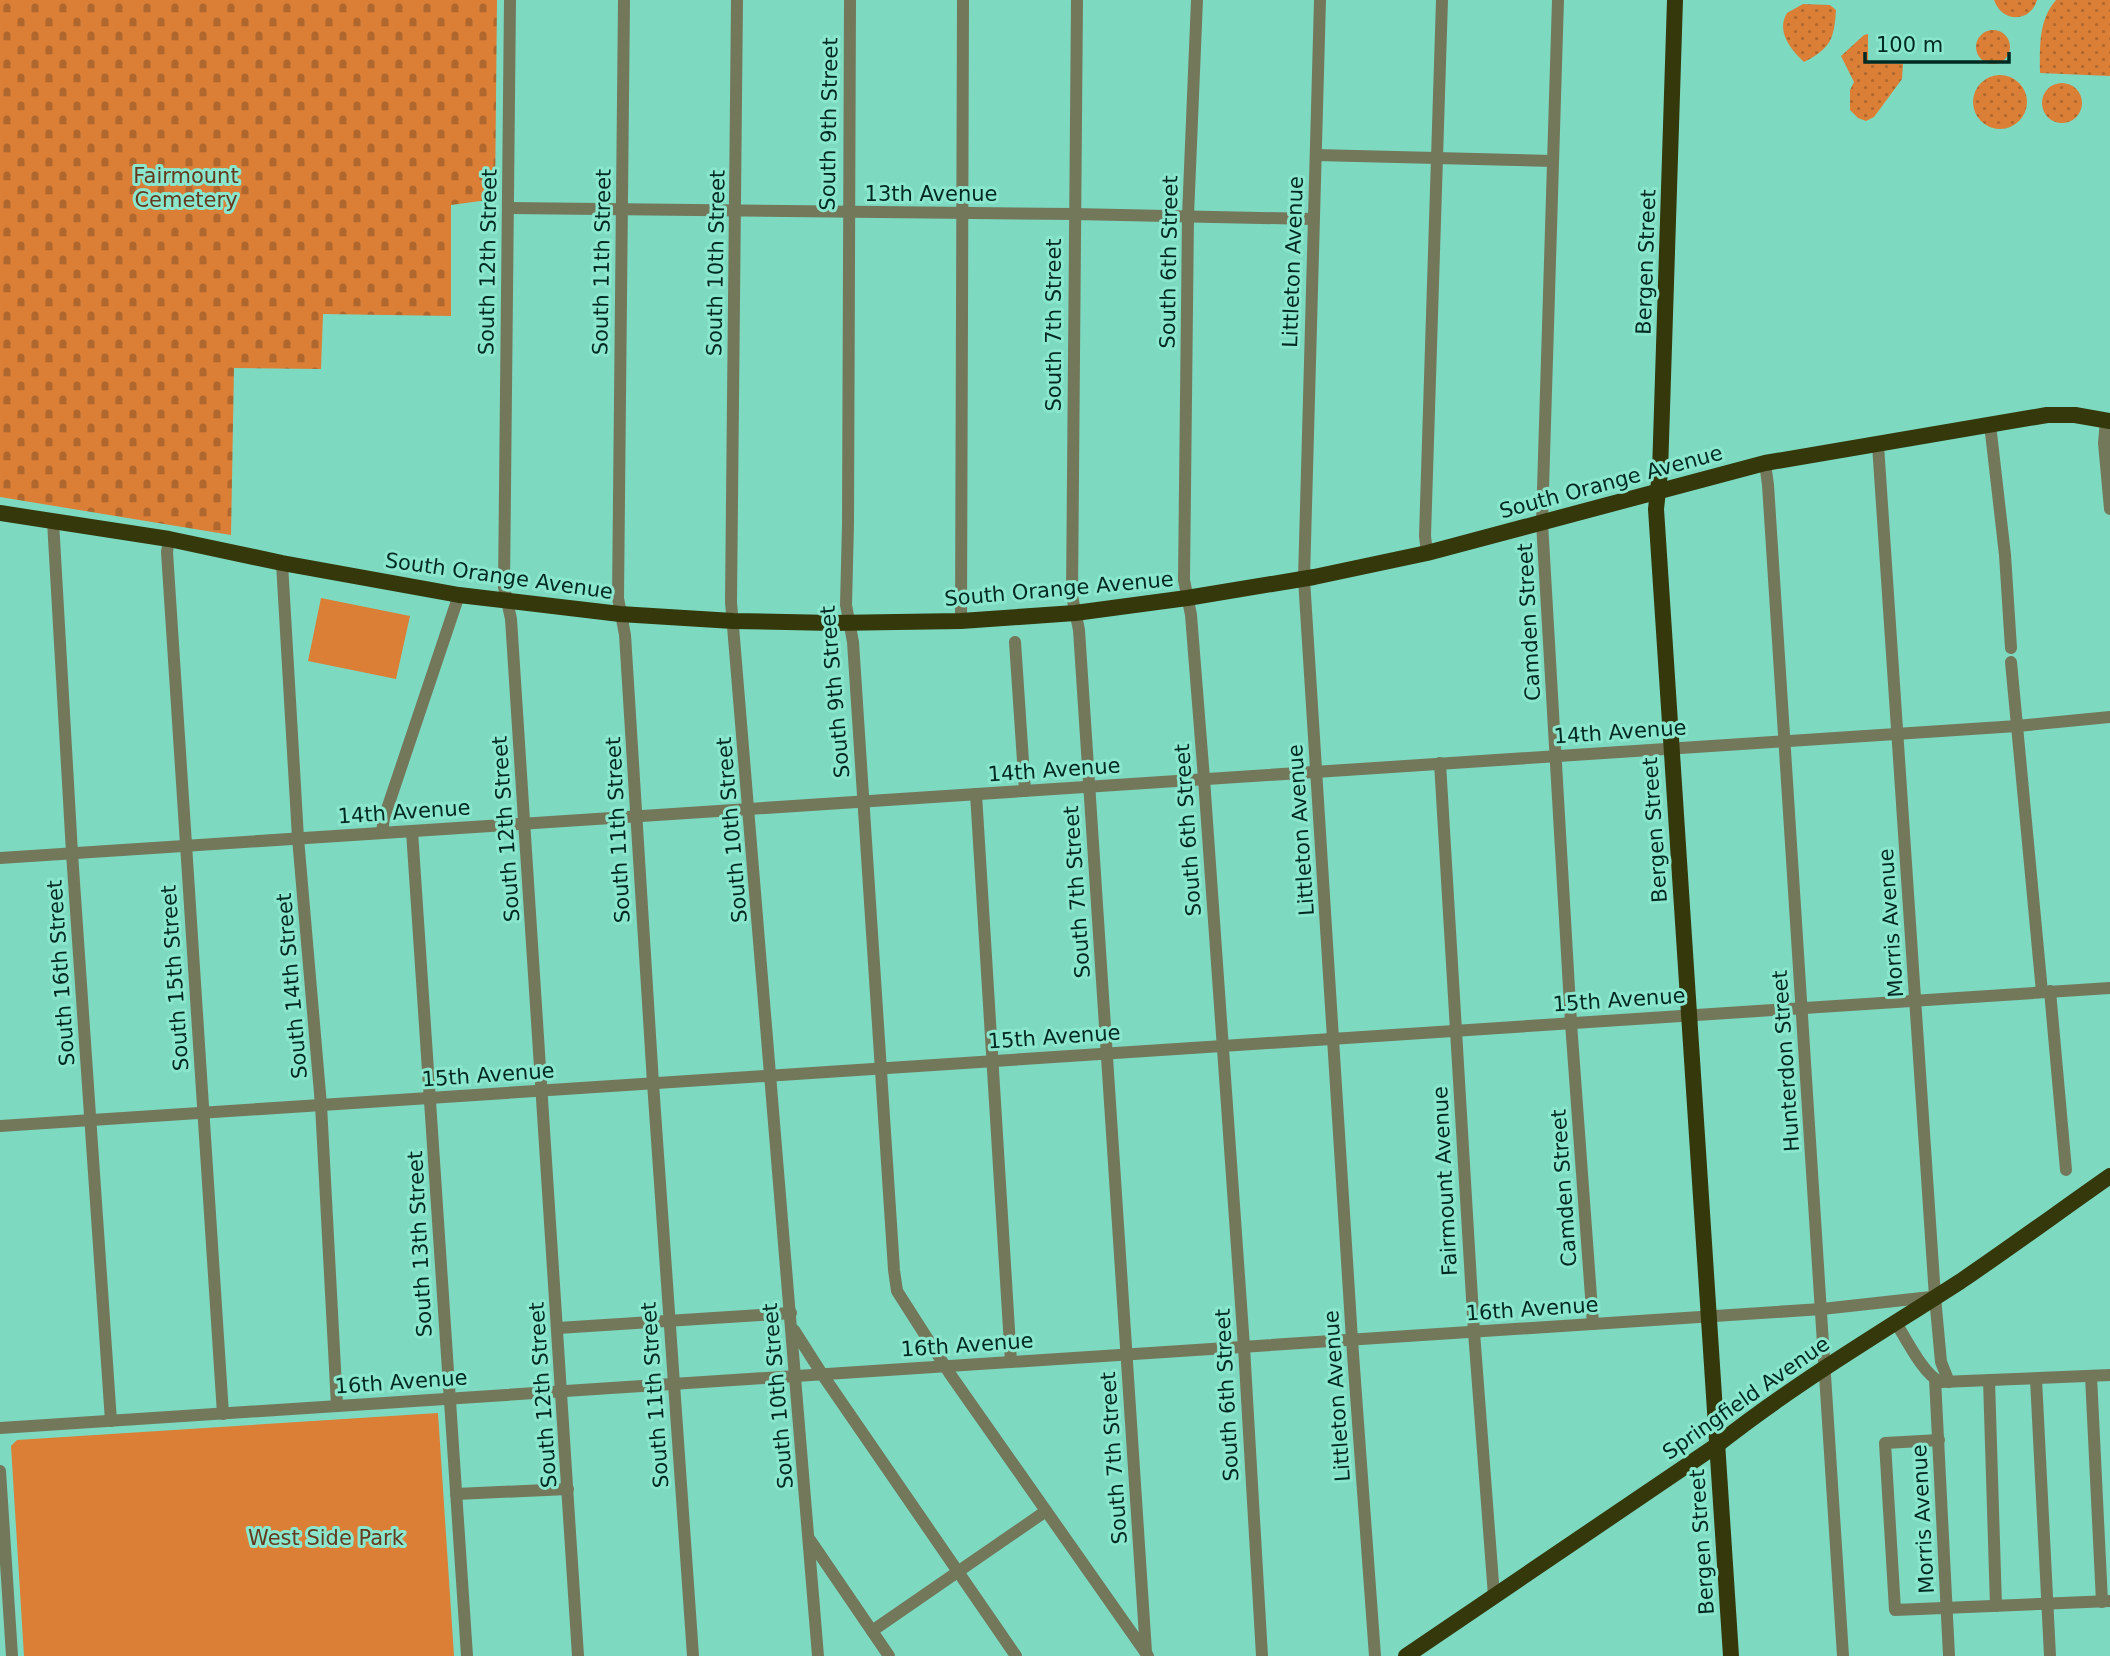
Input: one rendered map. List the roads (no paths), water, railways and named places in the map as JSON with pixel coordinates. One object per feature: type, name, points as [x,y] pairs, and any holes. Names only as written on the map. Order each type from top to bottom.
[{"type":"main road","name":"Bergen Street","points":[[1675,0],[1657,527],[1731,1656]]},
{"type":"main road","name":"South Orange Avenue","points":[[0,513],[169,539],[282,563],[459,594],[620,614],[733,621],[961,621],[1075,613],[1304,579],[1427,553],[1765,463],[2060,414],[2108,421]]},
{"type":"main road","name":"Springfield Avenue","points":[[1406,1656],[1717,1445],[1756,1414],[1935,1297],[2110,1177]]},
{"type":"street","name":"South 12th Street","points":[[510,0],[504,541],[526,823],[578,1656]]},
{"type":"street","name":"South 11th Street","points":[[624,0],[618,598],[625,635],[693,1656]]},
{"type":"street","name":"South 10th Street","points":[[737,0],[731,602],[818,1656]]},
{"type":"street","name":"South 9th Street","points":[[850,0],[846,605],[853,642],[897,1291],[945,1366],[1147,1655]]},
{"type":"street","points":[[961,621],[963,0]]},
{"type":"street","name":"South 7th Street","points":[[1077,0],[1072,596],[1079,630],[1147,1655]]},
{"type":"street","name":"South 6th Street","points":[[1197,0],[1188,216],[1185,566],[1191,615],[1223,1045],[1262,1656]]},
{"type":"street","name":"Littleton Avenue","points":[[1320,0],[1304,579],[1352,1340],[1375,1656]]},
{"type":"street","points":[[1427,553],[1425,536],[1442,0]]},
{"type":"street","name":"Camden Street","points":[[1558,0],[1542,522],[1571,1023],[1593,1324]]},
{"type":"street","points":[[1316,155],[1553,161]]},
{"type":"street","name":"13th Avenue","points":[[508,208],[1313,219]]},
{"type":"street","points":[[2108,421],[2104,443],[2110,509]]},
{"type":"street","points":[[1990,424],[2005,555],[2011,648]]},
{"type":"street","name":"Morris Avenue","points":[[1878,445],[1935,1297],[1941,1362],[1949,1382]]},
{"type":"street","name":"Hunterdon Street","points":[[1765,463],[1843,1656]]},
{"type":"street","name":"South 16th Street","points":[[53,521],[72,853],[111,1421]]},
{"type":"street","name":"South 15th Street","points":[[169,539],[167,552],[185,845],[223,1414]]},
{"type":"street","name":"South 14th Street","points":[[282,563],[298,838],[321,1105],[337,1406]]},
{"type":"street","points":[[382,832],[384,818],[459,594]]},
{"type":"street","points":[[1016,642],[1025,791]]},
{"type":"street","points":[[2011,662],[2066,1170]]},
{"type":"street","name":"14th Avenue","points":[[0,858],[2017,726],[2110,717]]},
{"type":"street","name":"Fairmount Avenue","points":[[1440,762],[1474,1332],[1494,1596]]},
{"type":"street","points":[[976,794],[1011,1362]]},
{"type":"street","name":"South 13th Street","points":[[412,831],[467,1656]]},
{"type":"street","name":"15th Avenue","points":[[0,1126],[2110,988]]},
{"type":"street","name":"16th Avenue","points":[[0,1428],[1708,1317],[1935,1297]]},
{"type":"street","points":[[558,1328],[670,1322],[792,1320],[821,1374],[1016,1656]]},
{"type":"street","points":[[1895,1321],[1935,1379],[1949,1382],[2110,1375]]},
{"type":"street","points":[[1938,1440],[1885,1443],[1895,1610],[2106,1601],[2091,1376]]},
{"type":"street","name":"Morris Avenue","points":[[1935,1379],[1949,1656]]},
{"type":"street","points":[[2036,1379],[2050,1656]]},
{"type":"street","points":[[1989,1380],[1996,1606]]},
{"type":"street","points":[[0,1471],[12,1656]]},
{"type":"street","points":[[456,1494],[568,1489]]},
{"type":"street","points":[[872,1631],[1046,1511]]},
{"type":"street","points":[[809,1539],[889,1656]]},
{"type":"park label","name":"Fairmount Cemetery","points":[[186,188]]},
{"type":"park label","name":"West Side Park","points":[[326,1538]]}]
